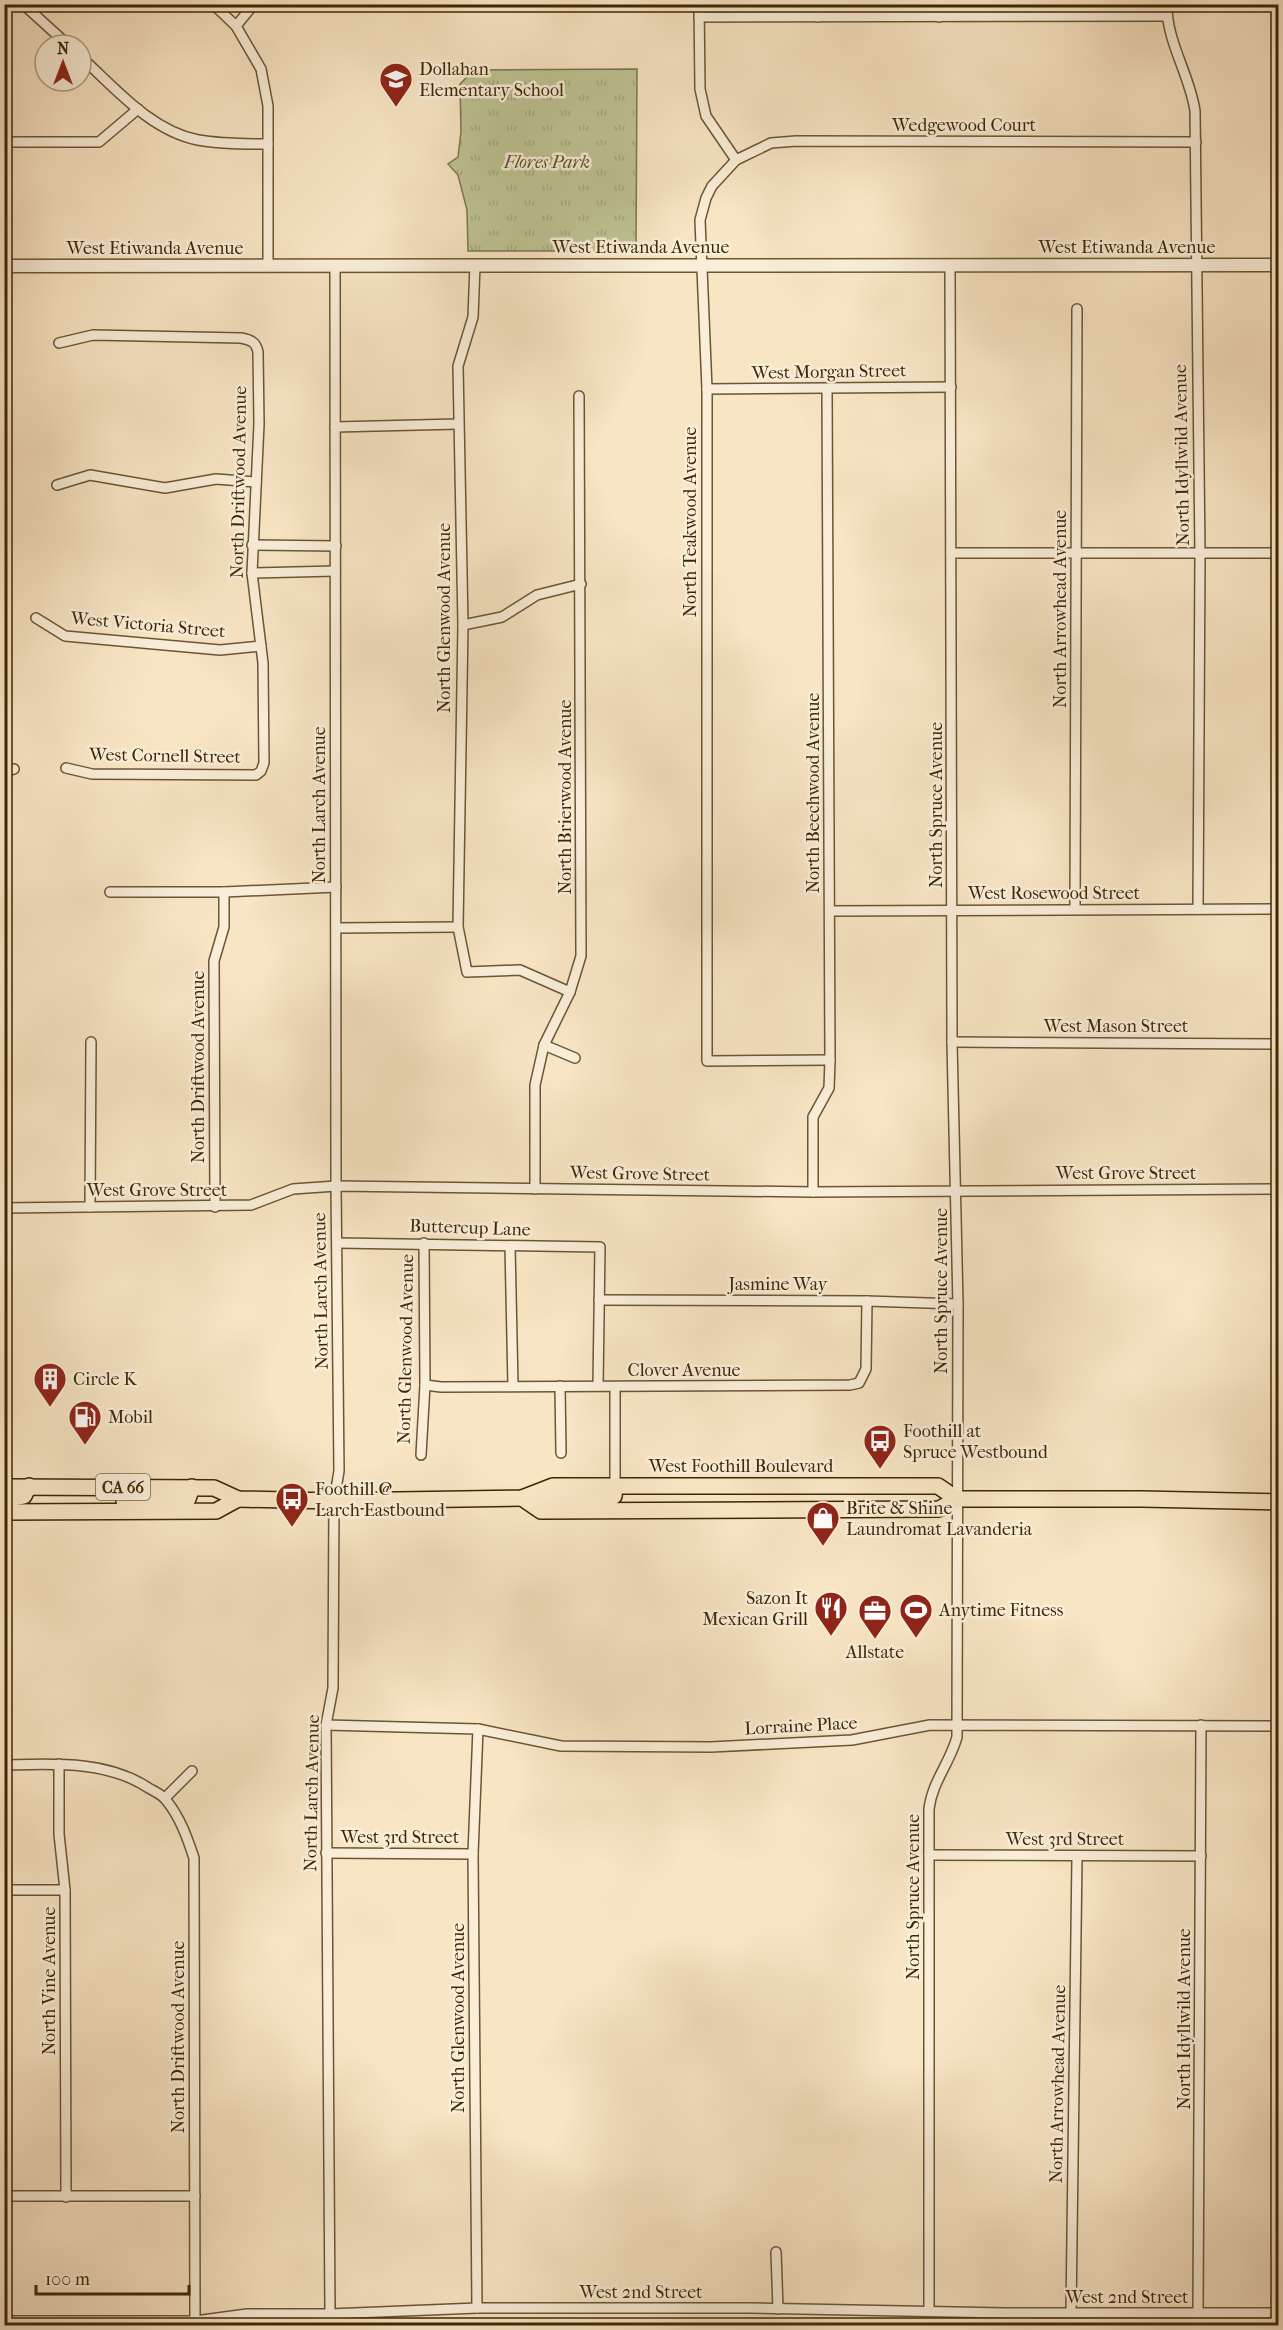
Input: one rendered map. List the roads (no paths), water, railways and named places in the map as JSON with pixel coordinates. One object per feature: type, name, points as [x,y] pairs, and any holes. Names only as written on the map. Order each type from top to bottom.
[{"type":"main road","points":[[4,1500],[24,1496],[29,1486]]},
{"type":"main road","name":"West Foothill Boulevard","points":[[4,1487],[214,1488],[238,1499],[334,1501],[522,1498],[553,1486],[938,1486],[957,1499]]},
{"type":"main road","points":[[78,1511],[95,1502],[188,1499],[192,1488]]},
{"type":"main road","name":"West Foothill Boulevard","points":[[522,1498],[541,1511],[939,1509],[957,1499],[1278,1502]]},
{"type":"main road","name":"West Foothill Boulevard","points":[[4,1512],[216,1511],[238,1499]]},
{"type":"street","points":[[23,4],[55,33]]},
{"type":"street","points":[[213,4],[236,26],[261,69],[268,106],[268,266]]},
{"type":"street","points":[[236,26],[254,4]]},
{"type":"street","points":[[699,4],[700,89],[706,116],[736,160]]},
{"type":"street","points":[[818,4],[818,17]]},
{"type":"street","points":[[939,4],[939,17]]},
{"type":"street","points":[[1063,4],[1063,16]]},
{"type":"street","name":"North Idyllwild Avenue","points":[[1167,4],[1169,27],[1192,91],[1196,111],[1200,554],[1198,909]]},
{"type":"street","points":[[699,17],[1167,16]]},
{"type":"street","points":[[93,68],[138,109],[165,128],[196,139],[228,144],[268,144]]},
{"type":"street","points":[[4,142],[99,142],[138,109]]},
{"type":"street","name":"Wedgewood Court","points":[[736,160],[771,143],[795,141],[1196,142]]},
{"type":"street","name":"North Teakwood Avenue","points":[[736,160],[722,173],[706,198],[700,220],[707,389],[707,1061],[830,1060]]},
{"type":"street","name":"North Glenwood Avenue","points":[[475,265],[473,316],[458,366],[463,625],[458,927],[467,972],[520,970],[570,992]]},
{"type":"street","name":"North Spruce Avenue","points":[[929,2311],[928,1809],[930,1795],[953,1749],[957,1726],[957,1191],[952,1042],[950,265]]},
{"type":"street","name":"West Etiwanda Avenue","points":[[4,266],[1278,265]]},
{"type":"street","name":"North Larch Avenue","points":[[330,2314],[326,1725],[333,1688],[334,1501],[339,1471],[336,1186],[335,266]]},
{"type":"street","name":"North Arrowhead Avenue","points":[[1076,909],[1077,309]]},
{"type":"street","name":"North Driftwood Avenue","points":[[59,343],[93,335],[241,338],[251,340],[257,345],[259,424],[252,573],[261,646],[264,763],[261,771]]},
{"type":"street","name":"West Morgan Street","points":[[707,389],[951,387]]},
{"type":"street","name":"North Beechwood Avenue","points":[[813,1192],[813,1117],[829,1088],[830,1060],[827,389]]},
{"type":"street","name":"North Brierwood Avenue","points":[[536,1189],[536,1085],[544,1045],[570,992],[581,956],[579,396]]},
{"type":"street","points":[[335,426],[458,424]]},
{"type":"street","points":[[57,484],[90,475],[165,488],[216,479],[256,482]]},
{"type":"street","points":[[252,545],[336,546]]},
{"type":"street","points":[[951,553],[1278,553]]},
{"type":"street","points":[[252,573],[335,571]]},
{"type":"street","points":[[463,625],[502,616],[537,595],[581,584]]},
{"type":"street","name":"West Victoria Street","points":[[36,618],[65,636],[220,650],[261,646]]},
{"type":"street","name":"West Cornell Street","points":[[66,768],[92,774],[256,775],[261,771]]},
{"type":"street","points":[[110,892],[224,892],[336,887]]},
{"type":"street","name":"North Driftwood Avenue","points":[[215,1207],[214,962],[224,927],[224,892]]},
{"type":"street","name":"West Rosewood Street","points":[[830,911],[1278,909]]},
{"type":"street","points":[[336,928],[458,927]]},
{"type":"street","points":[[90,1207],[91,1042]]},
{"type":"street","name":"West Mason Street","points":[[952,1042],[1278,1044]]},
{"type":"street","points":[[544,1045],[575,1058]]},
{"type":"street","name":"West Grove Street","points":[[4,1208],[251,1205],[293,1189],[336,1186],[813,1192],[1278,1189]]},
{"type":"street","name":"Buttercup Lane","points":[[338,1242],[424,1243],[438,1246],[600,1247],[599,1300]]},
{"type":"street","name":"North Glenwood Avenue","points":[[421,1455],[425,1385],[424,1243]]},
{"type":"street","points":[[510,1246],[513,1386]]},
{"type":"street","points":[[598,1386],[599,1300]]},
{"type":"street","name":"Jasmine Way","points":[[599,1300],[867,1301],[957,1304]]},
{"type":"street","name":"Clover Avenue","points":[[425,1385],[441,1387],[850,1385],[859,1383],[866,1369],[867,1301]]},
{"type":"street","points":[[560,1386],[561,1454]]},
{"type":"street","points":[[615,1387],[615,1486]]},
{"type":"street","name":"Lorraine Place","points":[[326,1725],[478,1729],[561,1746],[711,1747],[850,1741],[930,1725],[1278,1726]]},
{"type":"street","name":"North Idyllwild Avenue","points":[[1198,2313],[1201,1725]]},
{"type":"street","name":"North Glenwood Avenue","points":[[477,2308],[473,1854],[478,1729]]},
{"type":"street","points":[[4,1765],[58,1764],[105,1768],[132,1777],[165,1798],[192,1771]]},
{"type":"street","name":"North Vine Avenue","points":[[58,1764],[60,1834],[65,1890],[66,2197]]},
{"type":"street","name":"North Driftwood Avenue","points":[[165,1798],[183,1827],[194,1857],[195,2321]]},
{"type":"street","name":"West 3rd Street","points":[[326,1853],[473,1854]]},
{"type":"street","name":"West 3rd Street","points":[[929,1856],[1201,1856]]},
{"type":"street","name":"North Arrowhead Avenue","points":[[1071,2313],[1077,1856]]},
{"type":"street","points":[[4,1890],[65,1890]]},
{"type":"street","points":[[4,2196],[195,2196]]},
{"type":"street","points":[[776,2252],[778,2309]]},
{"type":"street","name":"West 2nd Street","points":[[4,2321],[195,2321],[247,2314],[330,2314],[477,2308],[1278,2313]]},
{"type":"place","name":"Dollahan Elementary School","points":[[396,108]]},
{"type":"place","name":"Circle K","points":[[50,1408]]},
{"type":"place","name":"Mobil","points":[[85,1446]]},
{"type":"place","name":"Foothill at Spruce Westbound","points":[[880,1470]]},
{"type":"place","name":"Foothill @ Larch Eastbound","points":[[292,1528]]},
{"type":"place","name":"Brite & Shine Laundromat Lavanderia","points":[[823,1547]]},
{"type":"place","name":"Sazon It Mexican Grill","points":[[831,1637]]},
{"type":"place","name":"Anytime Fitness","points":[[916,1639]]},
{"type":"place","name":"Allstate","points":[[875,1640]]},
{"type":"park label","name":"Flores Park","points":[[547,162]]}]
